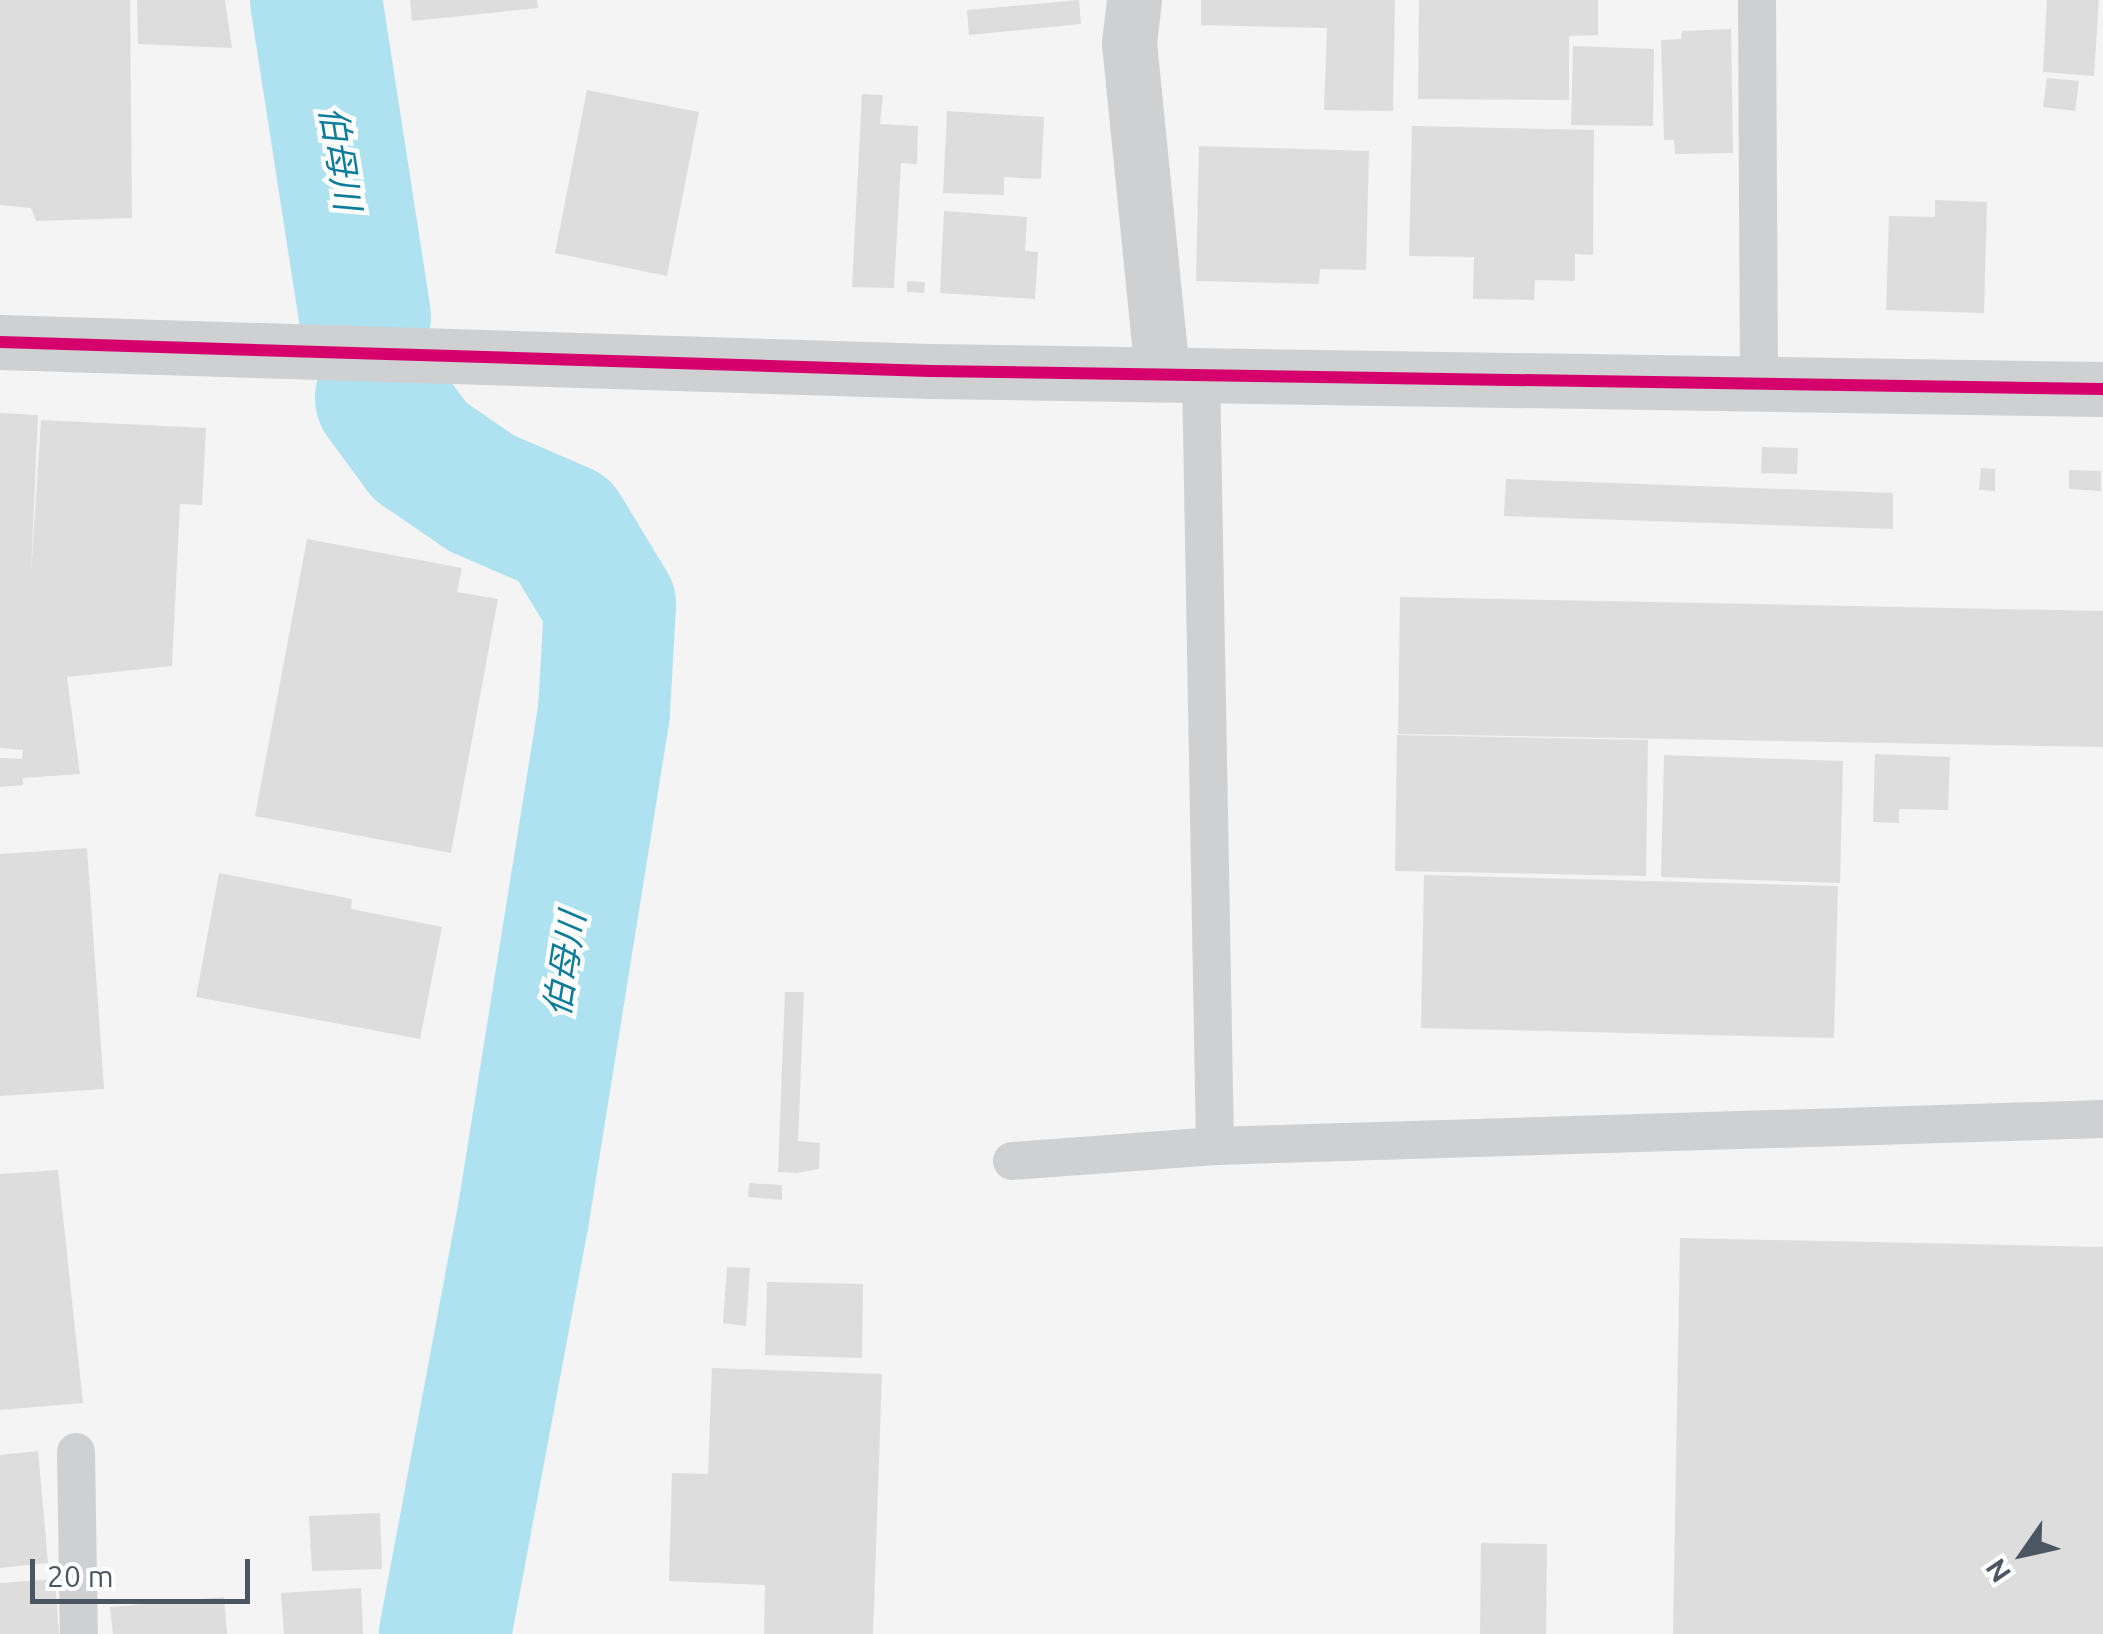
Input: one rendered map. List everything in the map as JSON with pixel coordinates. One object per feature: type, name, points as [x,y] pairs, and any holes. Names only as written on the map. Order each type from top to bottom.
[{"type":"street","points":[[1134,0],[1129,43],[1182,374]]},
{"type":"street","points":[[0,342],[872,370],[2103,388]]},
{"type":"lane","points":[[1758,0],[1759,383]]},
{"type":"lane","points":[[1182,374],[1215,1146]]},
{"type":"lane","points":[[1012,1161],[1215,1146],[2103,1118]]},
{"type":"lane","points":[[76,1452],[79,1634]]},
{"type":"building","points":[[0,0],[130,0],[132,218],[36,221],[31,208],[0,205]]},
{"type":"building","points":[[137,0],[225,0],[232,48],[138,44]]},
{"type":"building","points":[[410,0],[537,0],[538,8],[412,21]]},
{"type":"building","points":[[1079,0],[1081,24],[969,35],[967,10]]},
{"type":"building","points":[[1201,0],[1395,0],[1393,111],[1324,110],[1327,28],[1201,25]]},
{"type":"building","points":[[1419,0],[1598,0],[1598,35],[1569,36],[1569,100],[1418,99]]},
{"type":"building","points":[[2047,0],[2099,0],[2094,76],[2043,72]]},
{"type":"building","points":[[1731,29],[1733,153],[1675,154],[1674,140],[1664,140],[1661,40],[1681,39],[1682,31]]},
{"type":"building","points":[[1573,46],[1654,49],[1653,126],[1571,125]]},
{"type":"building","points":[[2047,78],[2079,81],[2075,111],[2043,107]]},
{"type":"building","points":[[587,90],[699,112],[667,276],[555,253]]},
{"type":"building","points":[[862,94],[883,95],[880,124],[918,126],[917,164],[901,163],[894,288],[852,287]]},
{"type":"building","points":[[947,111],[1044,117],[1041,179],[1004,177],[1004,195],[943,193]]},
{"type":"building","points":[[1412,126],[1594,130],[1593,255],[1575,254],[1575,281],[1535,280],[1534,300],[1473,299],[1474,257],[1409,256]]},
{"type":"building","points":[[1199,146],[1369,151],[1366,270],[1320,269],[1319,284],[1196,281]]},
{"type":"building","points":[[1935,200],[1987,202],[1984,313],[1886,310],[1889,216],[1935,217]]},
{"type":"building","points":[[944,211],[1027,217],[1025,251],[1038,252],[1035,299],[940,293]]},
{"type":"building","points":[[907,281],[925,282],[924,293],[907,292]]},
{"type":"building","points":[[0,413],[38,415],[31,575],[41,420],[206,428],[202,505],[180,504],[172,666],[67,677],[80,774],[23,778],[23,785],[0,787],[0,758],[22,759],[23,750],[0,748]]},
{"type":"building","points":[[1762,447],[1798,448],[1797,474],[1761,473]]},
{"type":"building","points":[[1981,468],[1995,469],[1995,491],[1979,490]]},
{"type":"building","points":[[2069,470],[2101,471],[2101,491],[2069,489]]},
{"type":"building","points":[[1506,479],[1893,493],[1893,529],[1504,516]]},
{"type":"building","points":[[307,539],[462,568],[457,592],[498,599],[451,853],[255,816]]},
{"type":"building","points":[[1400,597],[2103,611],[2103,747],[1398,734]]},
{"type":"building","points":[[1397,735],[1648,740],[1646,876],[1395,871]]},
{"type":"building","points":[[1875,754],[1950,757],[1948,810],[1899,809],[1899,823],[1873,822]]},
{"type":"building","points":[[1664,755],[1843,761],[1840,883],[1661,877]]},
{"type":"building","points":[[87,848],[104,1089],[0,1096],[0,854]]},
{"type":"building","points":[[219,873],[352,899],[351,909],[442,927],[420,1039],[196,997]]},
{"type":"building","points":[[1424,875],[1838,886],[1834,1038],[1421,1028]]},
{"type":"building","points":[[785,992],[804,992],[798,1141],[820,1143],[819,1169],[796,1173],[778,1172]]},
{"type":"building","points":[[58,1170],[83,1403],[0,1410],[0,1174]]},
{"type":"building","points":[[749,1183],[782,1185],[782,1200],[748,1197]]},
{"type":"building","points":[[1680,1238],[2103,1247],[2103,1634],[1673,1634]]},
{"type":"building","points":[[727,1267],[750,1268],[746,1326],[723,1323]]},
{"type":"building","points":[[767,1282],[863,1284],[862,1358],[765,1355]]},
{"type":"building","points":[[712,1368],[882,1374],[873,1634],[764,1634],[765,1585],[669,1581],[672,1473],[708,1474]]},
{"type":"building","points":[[38,1451],[48,1563],[0,1568],[0,1455]]},
{"type":"building","points":[[380,1513],[382,1569],[312,1571],[309,1516]]},
{"type":"building","points":[[1481,1543],[1547,1544],[1546,1634],[1480,1634]]},
{"type":"building","points":[[55,1579],[59,1634],[0,1634],[0,1583]]},
{"type":"building","points":[[361,1588],[363,1634],[284,1634],[281,1593]]},
{"type":"building","points":[[224,1597],[227,1634],[113,1634],[110,1607]]},
{"type":"waterway","name":"伯母川","points":[[316,0],[365,316]]},
{"type":"waterway","name":"伯母川","points":[[381,398],[420,451],[481,493],[564,529],[610,605],[604,712],[523,1217],[445,1634]]},
{"type":"cycle path","points":[[0,342],[931,371],[2103,389]]}]
